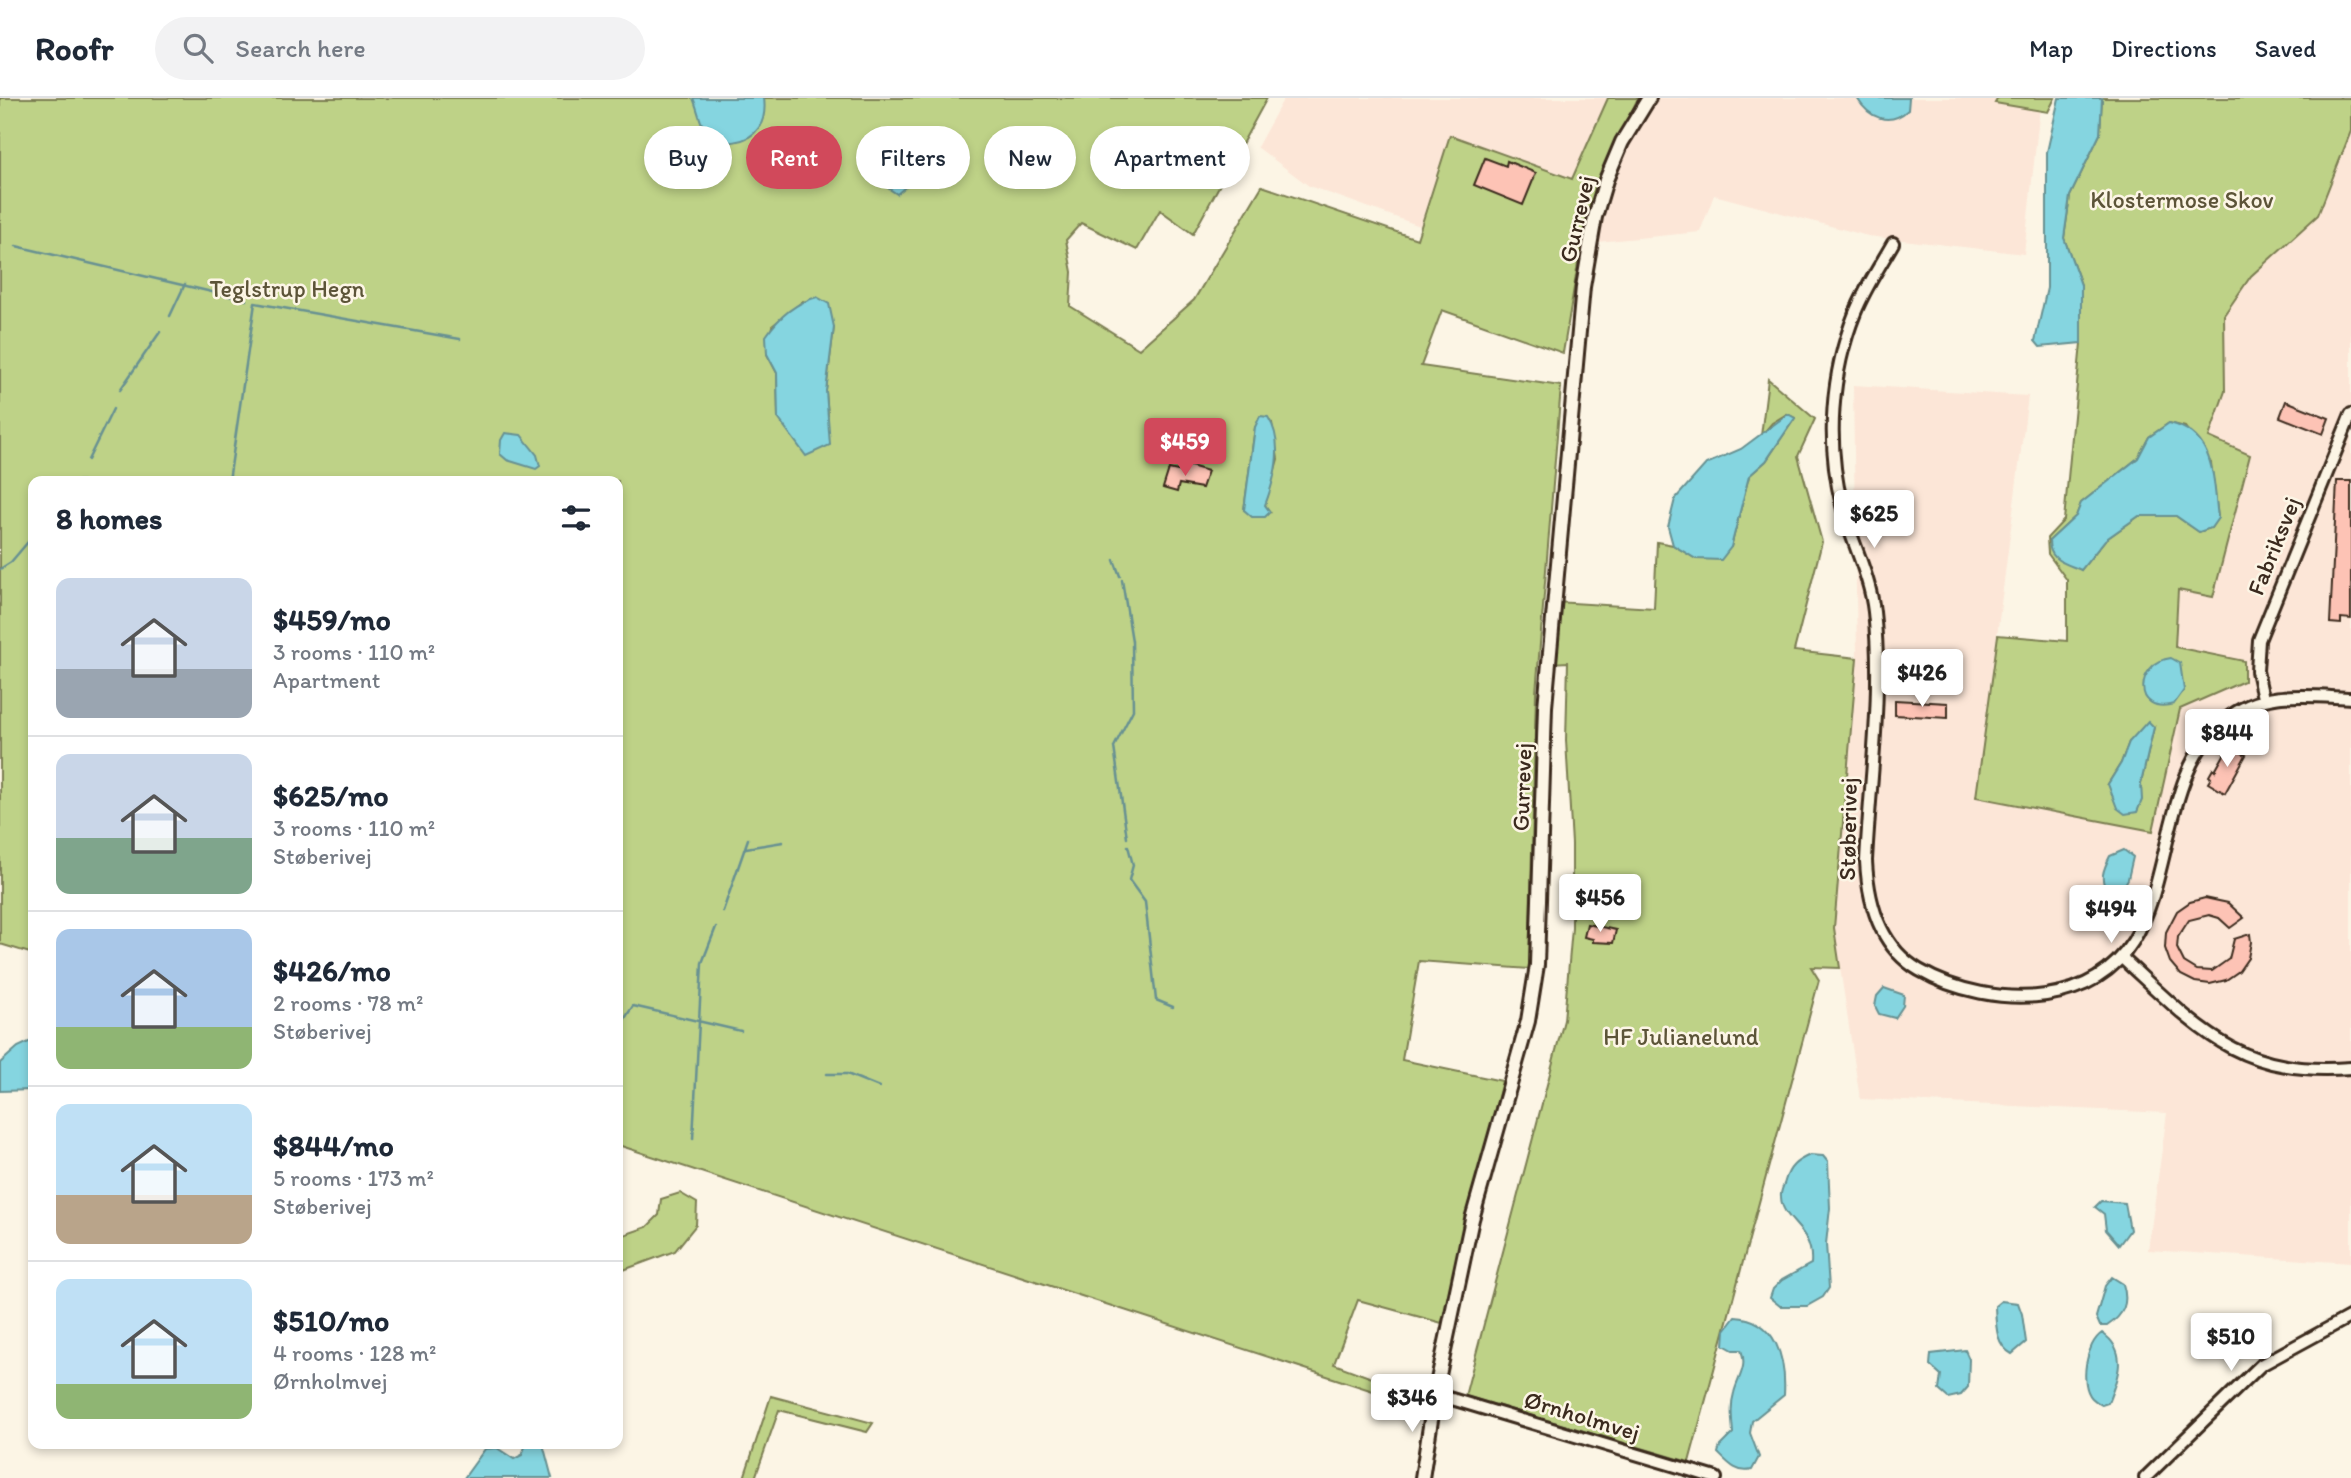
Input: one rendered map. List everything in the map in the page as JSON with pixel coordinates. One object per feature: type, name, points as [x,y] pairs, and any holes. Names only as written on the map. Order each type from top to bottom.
[{"type":"street","name":"Gurrevej","points":[[1422,1478],[1435,1394],[1472,1219],[1528,1021],[1537,965],[1545,707],[1583,287],[1595,217],[1606,180],[1622,142],[1648,98]]},
{"type":"street","name":"Støberivej","points":[[1893,243],[1855,313],[1843,349],[1835,392],[1832,434],[1835,473],[1842,506],[1874,608],[1877,653],[1866,861],[1867,891],[1876,920],[1892,946],[1913,967],[1939,982],[1968,990],[2029,998],[2065,992],[2096,979],[2122,958],[2136,937],[2146,914],[2186,778],[2196,754],[2224,720],[2263,698],[2284,695],[2351,698]]},
{"type":"street","name":"Fabriksvej","points":[[2263,698],[2257,671],[2259,640],[2351,414]]},
{"type":"street","points":[[2122,958],[2188,1018],[2240,1054],[2284,1068],[2315,1071],[2351,1068]]},
{"type":"street","points":[[2145,1478],[2261,1365],[2351,1316]]},
{"type":"street","name":"Ørnholmvej","points":[[1435,1394],[1716,1478]]},
{"type":"shaded area","points":[[1284,98],[1608,98],[1573,179],[1450,135],[1420,226],[1309,186],[1257,147]]},
{"type":"shaded area","points":[[1638,98],[2041,98],[2024,254],[1868,236],[1714,195],[1700,232],[1597,242],[1595,192]]},
{"type":"shaded area","points":[[2351,131],[2351,1263],[2148,1250],[2167,1113],[1860,1099],[1834,928],[1857,658],[1853,385],[2028,396],[1976,797],[2153,831],[2180,709],[2243,661],[2175,647],[2178,590],[2213,596],[2250,456],[2209,437],[2225,391],[2224,315],[2251,276],[2318,215]]},
{"type":"green space","name":"Teglstrup Hegn","points":[[0,98],[1267,98],[1250,129],[1250,126],[1090,126],[1090,189],[1217,189],[1193,234],[1160,210],[1137,250],[1081,223],[1066,240],[1072,272],[1070,306],[1139,349],[1194,300],[1262,186],[1417,239],[1450,135],[1572,179],[1608,98],[1638,98],[1595,192],[1578,264],[1563,353],[1442,310],[1421,366],[1561,386],[1536,693],[1529,969],[1419,961],[1402,1060],[1502,1081],[1442,1323],[1358,1300],[1334,1364],[1423,1397],[1422,1407],[623,1147],[623,476],[28,476],[28,952],[0,944]],"holes":[[[803,301],[834,327],[826,391],[828,415],[778,418],[777,373],[767,354],[772,326]],[[1272,423],[1278,459],[1265,505],[1270,512],[1244,510],[1255,427]]]},
{"type":"green space","points":[[1998,98],[2055,98],[2048,112],[1995,103]]},
{"type":"green space","name":"Klostermose Skov","points":[[2102,98],[2351,98],[2351,131],[2318,215],[2251,276],[2224,315],[2225,391],[2209,437],[2250,455],[2213,597],[2178,590],[2175,647],[2244,661],[2244,681],[2180,709],[2153,831],[1976,797],[1998,635],[2067,641],[2067,580],[2048,554],[2047,538],[2064,520],[2081,343],[2081,285],[2064,238],[2070,196],[2100,134]],"holes":[[[2169,423],[2185,427],[2211,463],[2218,517],[2211,528],[2199,532],[2176,516],[2139,516],[2105,540],[2081,570],[2049,541],[2076,516],[2081,503],[2138,458],[2149,437]],[[2154,727],[2141,783],[2108,784],[2121,763],[2129,742]]]},
{"type":"green space","name":"HF Julianelund","points":[[1768,379],[1815,419],[1798,456],[1822,542],[1794,651],[1857,658],[1834,928],[1840,968],[1811,967],[1819,980],[1689,1462],[1465,1396],[1564,1020],[1572,928],[1572,844],[1566,740],[1568,662],[1551,663],[1556,602],[1654,608],[1657,542],[1673,545],[1696,559],[1731,547],[1749,476],[1766,461],[1795,418],[1787,414],[1772,423],[1761,436]]},
{"type":"green space","points":[[680,1193],[697,1203],[696,1225],[675,1251],[623,1270],[623,1235],[647,1227],[659,1215],[661,1199]]},
{"type":"green space","points":[[771,1396],[873,1423],[867,1432],[779,1410],[755,1478],[744,1478]]},
{"type":"water","points":[[693,98],[764,98],[764,114],[760,126],[746,126],[746,138],[742,140],[732,142],[732,126],[703,126]]},
{"type":"water","points":[[1857,98],[1909,98],[1908,110],[1894,118],[1880,118],[1867,111]]},
{"type":"water","points":[[2059,98],[2102,98],[2100,134],[2070,196],[2064,238],[2081,285],[2081,343],[2040,347],[2035,341],[2047,288],[2047,152]]},
{"type":"water","points":[[890,189],[902,189],[897,194]]},
{"type":"water","points":[[817,297],[829,304],[834,327],[826,391],[830,445],[806,456],[778,418],[777,373],[767,354],[766,336],[788,312]]},
{"type":"water","points":[[1788,414],[1795,418],[1766,461],[1749,476],[1731,547],[1721,560],[1696,559],[1673,545],[1668,527],[1675,499],[1706,464],[1741,449]]},
{"type":"water","points":[[1260,416],[1268,417],[1273,427],[1277,461],[1265,505],[1270,512],[1265,517],[1252,517],[1244,510],[1255,427]]},
{"type":"water","points":[[2169,423],[2184,428],[2204,447],[2213,473],[2218,518],[2211,528],[2199,532],[2176,516],[2139,516],[2105,540],[2081,570],[2055,557],[2049,541],[2076,516],[2081,503],[2138,458],[2149,437]]},
{"type":"water","points":[[505,433],[521,435],[537,455],[540,466],[536,469],[507,460],[500,454],[501,440]]},
{"type":"water","points":[[2171,658],[2180,663],[2184,690],[2174,704],[2160,706],[2145,696],[2145,677],[2159,662]]},
{"type":"water","points":[[2148,721],[2154,727],[2141,783],[2142,800],[2137,812],[2125,814],[2117,808],[2108,784],[2121,763],[2129,742]]},
{"type":"water","points":[[2124,850],[2133,857],[2128,879],[2121,891],[2108,893],[2103,879],[2105,866],[2110,856]]},
{"type":"water","points":[[1884,988],[1904,995],[1903,1006],[1895,1018],[1879,1014],[1875,1006],[1877,996]]},
{"type":"water","points":[[28,1042],[28,1090],[0,1091],[0,1063],[18,1047]]},
{"type":"water","points":[[1810,1155],[1823,1156],[1828,1162],[1830,1208],[1826,1244],[1829,1288],[1823,1297],[1807,1306],[1780,1306],[1770,1298],[1773,1289],[1782,1280],[1811,1264],[1808,1242],[1787,1213],[1781,1195],[1791,1168]]},
{"type":"water","points":[[2101,1201],[2125,1203],[2130,1230],[2119,1245],[2106,1230],[2104,1214],[2095,1207]]},
{"type":"water","points":[[2112,1277],[2123,1284],[2124,1308],[2107,1326],[2100,1326],[2096,1317],[2105,1286]]},
{"type":"water","points":[[2001,1301],[2018,1303],[2022,1314],[2026,1342],[2012,1354],[1999,1340],[1995,1306]]},
{"type":"water","points":[[1735,1317],[1749,1319],[1769,1333],[1776,1344],[1783,1368],[1784,1395],[1752,1421],[1750,1433],[1759,1457],[1752,1470],[1747,1471],[1733,1467],[1718,1453],[1720,1446],[1733,1433],[1732,1403],[1743,1367],[1741,1350],[1733,1350],[1724,1345],[1725,1330]]},
{"type":"water","points":[[2102,1333],[2116,1348],[2119,1365],[2108,1403],[2102,1405],[2088,1392],[2085,1374],[2088,1354],[2096,1338]]},
{"type":"water","points":[[1965,1350],[1969,1359],[1968,1387],[1961,1395],[1948,1398],[1939,1390],[1941,1375],[1930,1365],[1931,1354]]},
{"type":"water","points":[[485,1449],[499,1449],[514,1459],[522,1455],[524,1449],[544,1449],[552,1478],[464,1478]]},
{"type":"building","points":[[1485,158],[1506,166],[1507,161],[1536,173],[1523,205],[1474,185]]},
{"type":"building","points":[[2286,401],[2329,418],[2323,434],[2280,417]]},
{"type":"building","points":[[1180,463],[1208,471],[1202,488],[1179,484],[1177,492],[1163,488],[1169,469],[1178,471]]},
{"type":"building","points":[[2337,481],[2351,481],[2351,619],[2341,618],[2341,624],[2330,623]]},
{"type":"building","points":[[1895,700],[1948,703],[1948,718],[1895,715]]},
{"type":"building","points":[[2229,746],[2246,755],[2225,793],[2208,783],[2211,778],[2209,776],[2213,769],[2215,771]]},
{"type":"building","points":[[2205,898],[2228,903],[2244,918],[2230,928],[2219,918],[2209,915],[2189,920],[2178,937],[2177,948],[2184,962],[2197,970],[2212,971],[2229,959],[2234,939],[2250,934],[2251,942],[2248,958],[2239,971],[2226,980],[2210,984],[2195,982],[2181,975],[2170,962],[2165,948],[2166,932],[2177,911],[2190,902]]},
{"type":"building","points":[[1587,924],[1616,930],[1613,943],[1593,942],[1593,939],[1584,937]]},
{"type":"waterway","points":[[16,246],[246,300]]},
{"type":"waterway","points":[[170,316],[185,284]]},
{"type":"waterway","points":[[230,476],[255,303],[460,339]]},
{"type":"waterway","points":[[120,390],[160,332]]},
{"type":"waterway","points":[[88,460],[113,409]]},
{"type":"waterway","points":[[0,569],[11,562],[28,542]]},
{"type":"waterway","points":[[1114,560],[1120,576]]},
{"type":"waterway","points":[[1122,580],[1132,641],[1133,710],[1114,747],[1127,838]]},
{"type":"waterway","points":[[723,911],[748,839]]},
{"type":"waterway","points":[[746,848],[783,842]]},
{"type":"waterway","points":[[1128,846],[1133,865],[1129,880],[1145,902],[1156,1000],[1173,1007]]},
{"type":"waterway","points":[[693,1139],[702,963],[716,927]]},
{"type":"waterway","points":[[623,1021],[633,1006],[741,1031]]},
{"type":"waterway","points":[[827,1074],[847,1074],[879,1087]]}]
